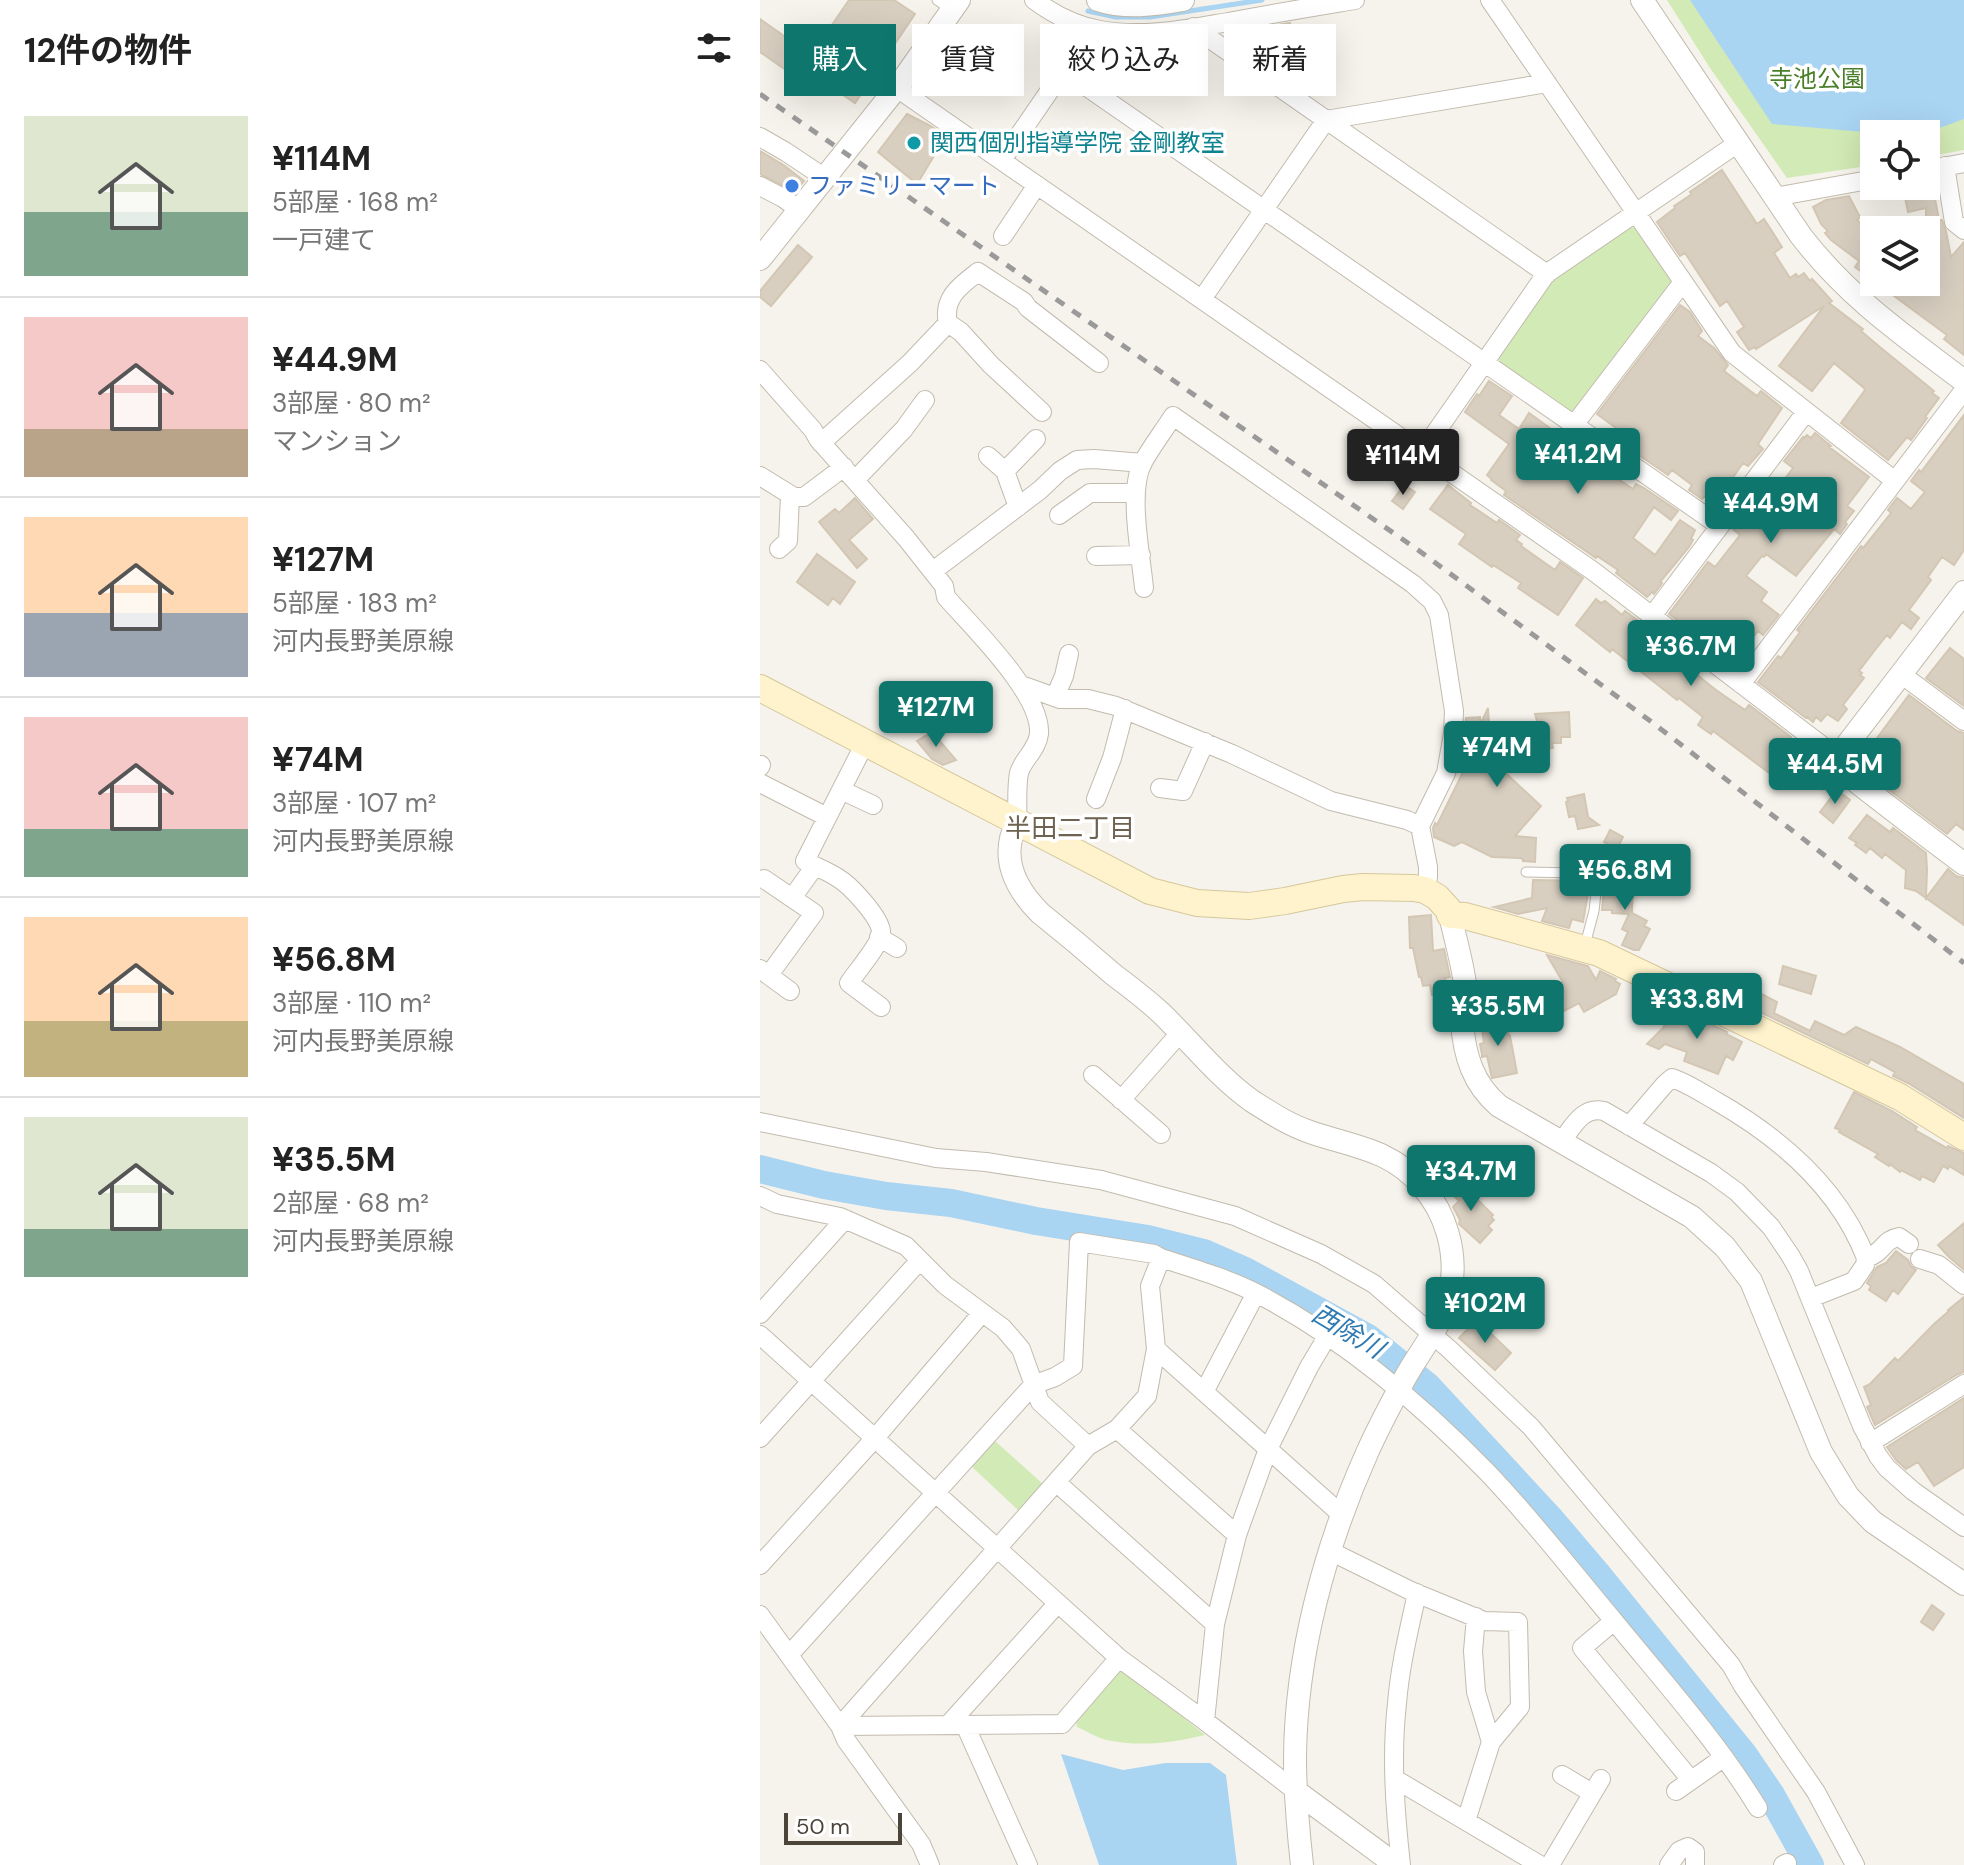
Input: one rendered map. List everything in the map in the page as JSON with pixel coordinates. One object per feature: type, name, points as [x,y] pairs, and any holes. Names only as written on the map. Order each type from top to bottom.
[{"type":"main road","points":[[760,688],[1150,891],[1197,903],[1249,906],[1363,887],[1425,890],[1443,903],[1450,915],[1465,916],[1599,953],[1900,1097],[1964,1137]]},
{"type":"street","points":[[1034,0],[1078,24]]},
{"type":"street","points":[[1098,0],[1133,5],[1183,0]]},
{"type":"street","points":[[1202,24],[1246,10],[1355,0]]},
{"type":"street","points":[[1490,0],[1732,353],[1895,481]]},
{"type":"street","points":[[1642,0],[1810,248],[1838,280],[1877,315],[1964,381]]},
{"type":"street","points":[[760,259],[897,88],[949,3]]},
{"type":"street","points":[[1208,37],[1547,274]]},
{"type":"street","points":[[1202,299],[1326,120],[1547,83]]},
{"type":"street","points":[[897,88],[1593,571],[1837,757]]},
{"type":"street","points":[[1002,160],[1047,96]]},
{"type":"street","points":[[1100,96],[1720,526]]},
{"type":"street","points":[[760,137],[825,178]]},
{"type":"street","points":[[1422,452],[1547,274],[1738,143]]},
{"type":"street","points":[[1940,167],[1964,163]]},
{"type":"street","points":[[1775,197],[1860,182]]},
{"type":"street","points":[[1940,182],[1954,222],[1964,230]]},
{"type":"street","points":[[1003,236],[1037,185]]},
{"type":"street","points":[[760,186],[800,210]]},
{"type":"street","points":[[1042,412],[961,332],[948,323],[946,318],[956,289],[978,272],[1024,302],[1099,363]]},
{"type":"street","points":[[1574,425],[1683,282]]},
{"type":"street","points":[[821,443],[910,363],[948,323]]},
{"type":"street","points":[[760,370],[933,571],[944,586],[946,597],[1021,685],[1032,703],[1039,732],[1019,776],[1017,823],[1012,832],[1010,857],[1015,878],[1025,897],[1040,913],[1160,1012],[1235,1087],[1283,1121],[1372,1150],[1409,1172],[1425,1188],[1448,1234],[1453,1259],[1451,1289],[1441,1318],[1367,1453],[1330,1551],[1313,1616],[1299,1705],[1295,1756],[1302,1865]]},
{"type":"street","points":[[1741,684],[1964,390]]},
{"type":"street","points":[[760,476],[794,497],[804,497],[850,474],[904,429],[925,400]]},
{"type":"street","points":[[1652,616],[1806,412]]},
{"type":"street","points":[[1144,588],[1136,493],[1143,463],[1173,416],[1413,584],[1432,601],[1439,615],[1454,711],[1446,773],[1420,826],[1428,867],[1425,890]]},
{"type":"street","points":[[1005,471],[1036,439]]},
{"type":"street","points":[[988,456],[1005,471],[1018,507]]},
{"type":"street","points":[[933,571],[1077,460],[1143,463]]},
{"type":"street","points":[[1059,515],[1090,493],[1136,493]]},
{"type":"street","points":[[779,549],[788,541],[790,495]]},
{"type":"street","points":[[1096,556],[1141,555]]},
{"type":"street","points":[[1964,592],[1833,763],[1964,864]]},
{"type":"street","points":[[1055,697],[1069,654]]},
{"type":"street","points":[[1901,674],[1964,721]]},
{"type":"street","points":[[1021,685],[1055,697],[1088,699],[1125,709],[1268,770],[1331,801],[1420,826]]},
{"type":"street","points":[[1096,799],[1112,758],[1125,709]]},
{"type":"street","points":[[1160,788],[1183,791],[1205,742]]},
{"type":"street","points":[[865,743],[805,861],[850,876],[875,918],[881,930],[878,941],[842,979],[881,1007]]},
{"type":"street","points":[[760,783],[827,817]]},
{"type":"street","points":[[841,790],[873,805]]},
{"type":"street","points":[[792,898],[815,866]]},
{"type":"street","points":[[764,879],[814,913],[764,972],[790,991]]},
{"type":"street","points":[[1450,915],[1465,984],[1462,1020],[1466,1049],[1475,1079],[1486,1094],[1499,1106],[1692,1217],[1725,1247],[1751,1281],[1821,1452],[1848,1496],[1873,1522],[1964,1584]]},
{"type":"street","points":[[879,937],[897,948]]},
{"type":"street","points":[[1121,1100],[1180,1033]]},
{"type":"street","points":[[1093,1075],[1161,1134]]},
{"type":"street","points":[[1629,1126],[1672,1078],[1750,1121],[1794,1156],[1838,1207],[1866,1258],[1854,1281],[1811,1298]]},
{"type":"street","points":[[1561,1142],[1585,1112],[1598,1109],[1711,1173],[1737,1192],[1780,1239],[1799,1271],[1870,1443],[1887,1468],[1900,1480],[1964,1527]]},
{"type":"street","points":[[760,1122],[936,1158],[986,1162],[1101,1180],[1235,1216],[1321,1254],[1374,1284],[1531,1427],[1731,1665],[1816,1792],[1855,1865]]},
{"type":"street","points":[[760,1196],[777,1204],[845,1219],[906,1246],[945,1285],[1003,1328],[1021,1349],[1040,1402],[1088,1446]]},
{"type":"street","points":[[760,1314],[845,1219]]},
{"type":"street","points":[[1866,1258],[1875,1255],[1888,1240],[1899,1237],[1915,1252],[1939,1265],[1964,1285]]},
{"type":"street","points":[[789,1655],[1033,1385],[1073,1366],[1079,1242],[1154,1254],[1256,1293],[1328,1335],[1401,1387],[1531,1520],[1696,1721],[1758,1808]]},
{"type":"street","points":[[840,1726],[1088,1446],[1117,1429],[1147,1396],[1156,1349],[1150,1286],[1161,1258]]},
{"type":"street","points":[[760,1438],[920,1260]]},
{"type":"street","points":[[1204,1392],[1256,1293]]},
{"type":"street","points":[[760,1565],[982,1313]]},
{"type":"street","points":[[760,1335],[1119,1658],[1398,1865]]},
{"type":"street","points":[[1205,1721],[1215,1624],[1237,1535],[1268,1449],[1328,1335]]},
{"type":"street","points":[[1156,1349],[1342,1515]]},
{"type":"street","points":[[1870,1443],[1964,1384]]},
{"type":"street","points":[[1117,1429],[1237,1535]]},
{"type":"street","points":[[1056,1482],[1215,1624]]},
{"type":"street","points":[[1330,1551],[1484,1621],[1518,1622],[1520,1707],[1491,1742],[1466,1821]]},
{"type":"street","points":[[1398,1865],[1396,1705],[1417,1593]]},
{"type":"street","points":[[956,1725],[1058,1603]]},
{"type":"street","points":[[760,1615],[921,1844],[930,1865]]},
{"type":"street","points":[[1476,1617],[1473,1651],[1476,1692],[1491,1742]]},
{"type":"street","points":[[1614,1621],[1582,1648],[1683,1786],[1723,1758]]},
{"type":"street","points":[[840,1726],[1062,1724],[1119,1658]]},
{"type":"street","points":[[956,1725],[1028,1865]]},
{"type":"street","points":[[1550,1865],[1596,1786],[1562,1775]]},
{"type":"street","points":[[1395,1779],[1540,1865]]},
{"type":"street","points":[[1669,1865],[1679,1851],[1688,1847],[1695,1852],[1695,1865]]},
{"type":"lane","points":[[1526,872],[1631,874]]},
{"type":"lane","points":[[1584,949],[1594,911],[1598,874]]},
{"type":"green space","name":"寺池公園","points":[[1667,0],[1964,0],[1964,150],[1940,154],[1940,120],[1860,120],[1860,167],[1787,178]]},
{"type":"green space","points":[[1630,227],[1641,229],[1672,277],[1671,291],[1579,411],[1567,413],[1501,368],[1498,355],[1552,280]]},
{"type":"green space","points":[[994,1440],[1043,1484],[1019,1511],[970,1465]]},
{"type":"green space","points":[[1116,1671],[1126,1671],[1205,1735],[1144,1744],[1106,1740],[1077,1727],[1075,1717]]},
{"type":"water","name":"寺池公園","points":[[1690,0],[1964,0],[1964,119],[1940,128],[1940,120],[1860,120],[1860,132],[1772,124]]},
{"type":"water","points":[[1061,1754],[1123,1770],[1166,1763],[1210,1763],[1226,1775],[1237,1865],[1099,1865]]},
{"type":"building","points":[[849,0],[894,0],[915,14],[896,42],[896,24],[833,24]]},
{"type":"building","points":[[760,19],[784,36],[784,69],[760,52]]},
{"type":"building","points":[[845,96],[860,96],[855,103]]},
{"type":"building","name":"関西個別指導学院 金剛教室","points":[[907,114],[946,136],[917,184],[878,152]]},
{"type":"building","points":[[760,151],[804,181],[795,192],[760,174]]},
{"type":"building","points":[[1722,170],[1757,224],[1764,219],[1782,247],[1774,253],[1790,278],[1804,273],[1810,281],[1812,279],[1832,301],[1829,303],[1863,329],[1861,331],[1939,398],[1911,440],[1907,437],[1888,460],[1841,423],[1864,388],[1834,363],[1812,391],[1779,366],[1824,306],[1756,349],[1749,350],[1737,332],[1744,327],[1727,301],[1720,306],[1685,253],[1680,256],[1657,222],[1692,194],[1690,192]]},
{"type":"building","points":[[1849,196],[1860,217],[1857,220],[1860,222],[1860,271],[1855,267],[1859,261],[1825,233],[1828,231],[1813,207],[1826,200]]},
{"type":"building","points":[[1906,200],[1935,200],[1938,216],[1926,216],[1926,208],[1908,212]]},
{"type":"building","points":[[1940,220],[1946,231],[1951,257],[1964,242],[1964,355],[1944,339],[1947,335],[1894,296],[1940,296]]},
{"type":"building","points":[[798,245],[812,257],[771,306],[760,297],[760,291]]},
{"type":"building","points":[[1680,305],[1690,312],[1702,331],[1698,336],[1714,348],[1728,365],[1724,371],[1757,396],[1761,391],[1782,408],[1758,444],[1763,449],[1748,466],[1743,463],[1727,486],[1733,489],[1724,501],[1719,498],[1715,503],[1689,490],[1692,485],[1672,470],[1668,475],[1617,440],[1623,433],[1597,414]]},
{"type":"building","points":[[1489,381],[1512,396],[1499,415],[1519,429],[1529,413],[1580,450],[1578,452],[1633,489],[1636,484],[1678,511],[1671,520],[1654,507],[1633,538],[1655,555],[1680,520],[1695,530],[1689,547],[1654,594],[1652,592],[1647,597],[1616,573],[1618,570],[1504,495],[1506,491],[1487,475],[1509,444],[1465,412]]},
{"type":"building","points":[[1964,415],[1964,550],[1954,565],[1942,557],[1928,577],[1931,580],[1909,610],[1919,618],[1911,629],[1902,622],[1890,638],[1887,635],[1875,650],[1859,671],[1864,678],[1843,705],[1847,709],[1838,721],[1827,714],[1821,721],[1816,717],[1813,722],[1758,682],[1778,656],[1781,658],[1800,632],[1797,630],[1861,546],[1863,548],[1891,513],[1888,510],[1897,498],[1911,509],[1925,492],[1911,481]]},
{"type":"building","points":[[1815,433],[1869,477],[1847,506],[1854,511],[1840,534],[1834,529],[1796,576],[1766,554],[1746,576],[1767,592],[1761,601],[1779,615],[1763,635],[1758,631],[1734,661],[1669,614],[1708,562],[1715,567],[1740,535],[1733,529],[1769,481],[1778,488],[1793,468],[1784,461],[1803,437],[1807,435],[1811,438]]},
{"type":"building","points":[[1404,485],[1415,492],[1403,509],[1392,501]]},
{"type":"building","points":[[1448,485],[1470,505],[1520,535],[1516,540],[1521,546],[1555,570],[1560,562],[1583,578],[1558,615],[1518,588],[1521,583],[1459,544],[1466,534],[1430,509]]},
{"type":"building","points":[[855,498],[873,519],[849,540],[867,559],[857,568],[819,522],[835,509],[839,513]]},
{"type":"building","points":[[817,554],[855,582],[840,604],[833,598],[828,605],[797,582]]},
{"type":"building","points":[[1596,599],[1601,603],[1605,601],[1622,615],[1625,611],[1696,664],[1691,670],[1716,690],[1745,710],[1749,705],[1791,737],[1789,739],[1799,747],[1796,751],[1801,754],[1780,781],[1713,731],[1711,734],[1698,725],[1703,717],[1576,625]]},
{"type":"building","points":[[1950,648],[1964,659],[1964,706],[1926,678]]},
{"type":"building","points":[[1909,695],[1964,733],[1964,830],[1956,824],[1947,834],[1857,765]]},
{"type":"building","points":[[1488,708],[1489,726],[1498,725],[1498,730],[1508,730],[1508,734],[1533,733],[1533,728],[1539,728],[1535,714],[1569,712],[1570,737],[1561,737],[1561,743],[1552,743],[1553,748],[1544,749],[1544,753],[1536,754],[1536,759],[1527,759],[1527,763],[1497,765],[1541,806],[1515,836],[1536,838],[1535,862],[1492,857],[1462,842],[1454,846],[1434,837],[1435,823],[1437,825],[1467,764],[1467,754],[1475,737],[1464,738],[1466,718],[1480,717],[1480,722]]},
{"type":"building","points":[[932,732],[956,760],[943,765],[932,759],[917,741]]},
{"type":"building","points":[[1837,790],[1850,800],[1833,823],[1820,812]]},
{"type":"building","points":[[1584,794],[1588,817],[1599,825],[1578,829],[1575,816],[1569,817],[1566,802],[1567,798]]},
{"type":"building","points":[[1867,815],[1890,832],[1893,828],[1926,853],[1926,898],[1948,869],[1964,878],[1964,925],[1916,891],[1905,888],[1906,870],[1885,854],[1882,858],[1870,848],[1866,853],[1855,845],[1857,843],[1849,838]]},
{"type":"building","points":[[1610,830],[1623,837],[1617,849],[1604,842]]},
{"type":"building","points":[[1533,880],[1590,881],[1583,922],[1572,919],[1569,928],[1542,921],[1547,908],[1518,914],[1494,907],[1532,898]]},
{"type":"building","points":[[1605,881],[1633,882],[1632,913],[1647,921],[1644,926],[1650,929],[1639,950],[1622,945],[1628,932],[1622,929],[1629,914],[1602,910]]},
{"type":"building","points":[[1431,915],[1433,951],[1444,949],[1450,977],[1445,978],[1447,992],[1432,995],[1430,985],[1423,986],[1413,948],[1410,948],[1409,917]]},
{"type":"building","points":[[1547,955],[1588,966],[1596,980],[1600,971],[1616,979],[1620,984],[1616,994],[1584,1012],[1579,1003],[1564,1011],[1552,991],[1564,984]]},
{"type":"building","points":[[1783,966],[1816,976],[1811,994],[1779,984]]},
{"type":"building","points":[[1746,986],[1777,1002],[1774,1013],[1810,1031],[1815,1021],[1844,1035],[1856,1027],[1900,1047],[1964,1084],[1964,1118],[1893,1076],[1895,1072],[1871,1059],[1868,1064],[1733,999],[1737,987],[1745,990]]},
{"type":"building","points":[[1675,1007],[1742,1042],[1733,1060],[1726,1056],[1718,1074],[1684,1061],[1687,1052],[1665,1044],[1659,1049],[1647,1044],[1663,1028]]},
{"type":"building","points":[[1505,1018],[1517,1073],[1492,1078],[1487,1056],[1482,1057],[1481,1021]]},
{"type":"building","points":[[1854,1092],[1892,1111],[1917,1127],[1915,1130],[1947,1148],[1964,1153],[1964,1175],[1943,1166],[1934,1182],[1922,1176],[1920,1180],[1889,1166],[1875,1157],[1878,1154],[1839,1132],[1835,1128]]},
{"type":"building","points":[[1437,1180],[1470,1192],[1493,1215],[1494,1220],[1488,1226],[1492,1230],[1480,1243],[1459,1224],[1453,1207],[1459,1201]]},
{"type":"building","points":[[1964,1223],[1964,1270],[1938,1245]]},
{"type":"building","points":[[1896,1251],[1916,1270],[1898,1294],[1893,1290],[1886,1301],[1869,1290],[1871,1286],[1867,1283],[1877,1267],[1886,1263]]},
{"type":"building","points":[[1964,1297],[1964,1372],[1875,1425],[1867,1407],[1871,1405],[1864,1387],[1895,1358],[1898,1361]]},
{"type":"building","points":[[1477,1320],[1511,1353],[1495,1370],[1459,1338]]},
{"type":"building","points":[[1964,1398],[1964,1467],[1934,1486],[1918,1462],[1906,1469],[1887,1447]]},
{"type":"building","points":[[1932,1605],[1944,1614],[1933,1630],[1921,1622]]},
{"type":"waterway","points":[[1088,11],[1116,17],[1150,17],[1262,0]]},
{"type":"waterway","name":"西除川","points":[[760,1169],[824,1185],[951,1203],[1036,1221],[1148,1239],[1204,1253],[1245,1271],[1368,1338],[1427,1386],[1597,1574],[1743,1754],[1771,1795],[1810,1865]]},
{"type":"railway","points":[[760,94],[1418,550],[1653,723],[1964,963]]},
{"type":"place","name":"関西個別指導学院 金剛教室","points":[[914,143]]},
{"type":"place","name":"ファミリーマート","points":[[792,186]]},
{"type":"district","name":"半田二丁目","points":[[1070,828]]}]
